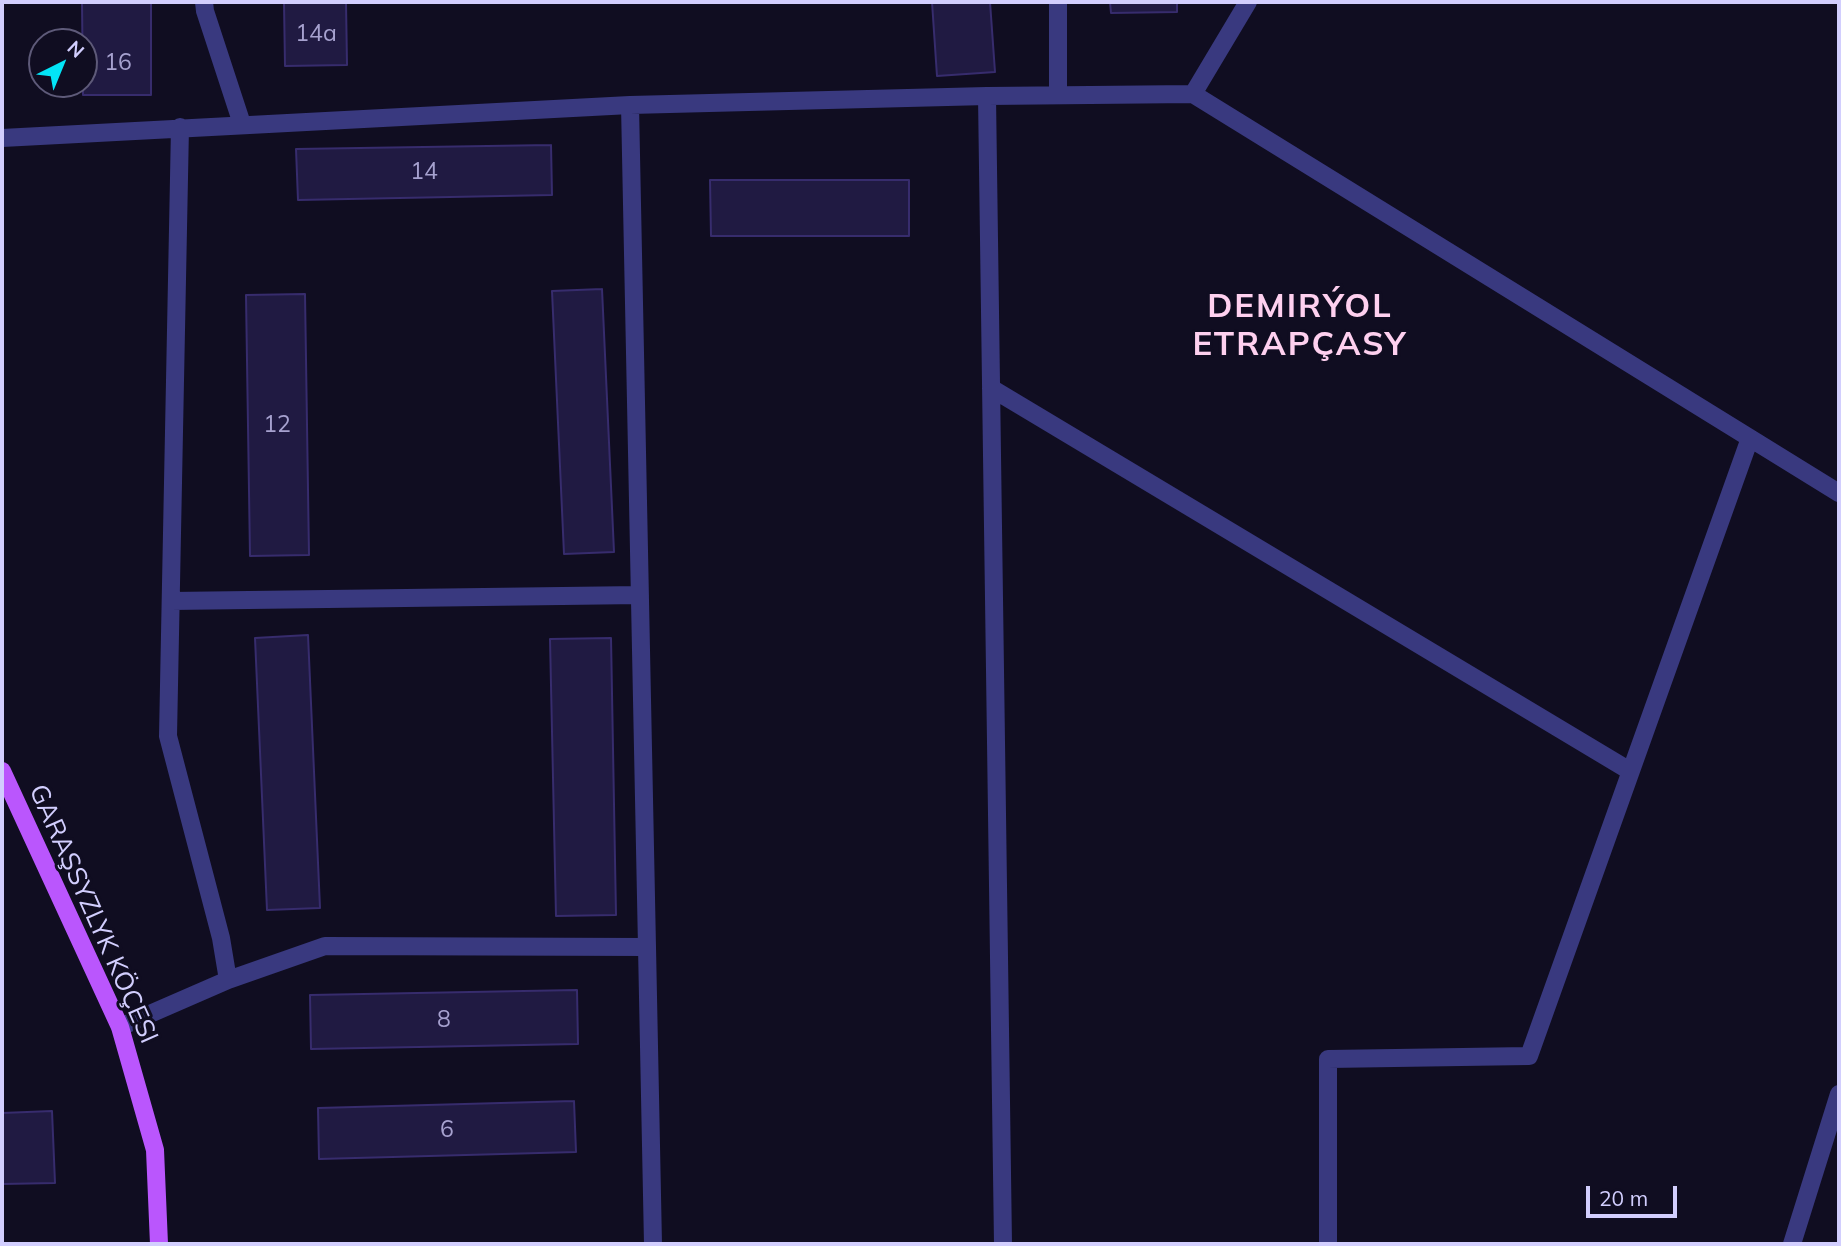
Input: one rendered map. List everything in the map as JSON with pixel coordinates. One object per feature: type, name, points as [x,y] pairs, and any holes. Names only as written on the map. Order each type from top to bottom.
[{"type":"main road","name":"GARAŞSYZLYK KÖÇESI","points":[[2,771],[120,1027],[155,1150],[159,1244]]},
{"type":"street","points":[[204,2],[242,124]]},
{"type":"street","points":[[1058,2],[1058,95]]},
{"type":"street","points":[[1194,94],[1248,2]]},
{"type":"street","points":[[2,138],[630,105],[1194,94],[1839,494]]},
{"type":"street","points":[[986,96],[1003,1244]]},
{"type":"street","points":[[630,105],[653,1244]]},
{"type":"street","points":[[180,127],[168,736],[221,938],[228,979]]},
{"type":"street","points":[[991,388],[1630,771]]},
{"type":"street","points":[[1328,1244],[1328,1059],[1529,1056],[1750,438]]},
{"type":"street","points":[[171,601],[639,595]]},
{"type":"street","points":[[120,1027],[228,979],[325,946],[647,947]]},
{"type":"street","points":[[1792,1244],[1839,1094]]},
{"type":"building","points":[[82,2],[151,2],[151,95],[98,95],[98,28],[82,28]]},
{"type":"building","points":[[284,2],[346,2],[347,65],[285,66]]},
{"type":"building","points":[[932,2],[990,2],[995,72],[937,76]]},
{"type":"building","points":[[1110,2],[1177,2],[1177,12],[1111,13]]},
{"type":"building","points":[[551,145],[552,195],[298,200],[296,149]]},
{"type":"building","points":[[710,180],[909,180],[909,236],[711,236]]},
{"type":"building","points":[[602,289],[614,552],[564,554],[552,291]]},
{"type":"building","points":[[305,294],[309,555],[250,556],[246,295]]},
{"type":"building","points":[[308,635],[320,908],[267,910],[255,638]]},
{"type":"building","points":[[611,638],[616,915],[556,916],[550,639]]},
{"type":"building","points":[[577,990],[578,1044],[311,1049],[310,995]]},
{"type":"building","points":[[574,1101],[576,1152],[319,1159],[318,1108]]},
{"type":"building","points":[[52,1111],[55,1183],[2,1184],[2,1113]]},
{"type":"district","name":"DEMIRÝOL ETRAPÇASY","points":[[1300,326]]}]
